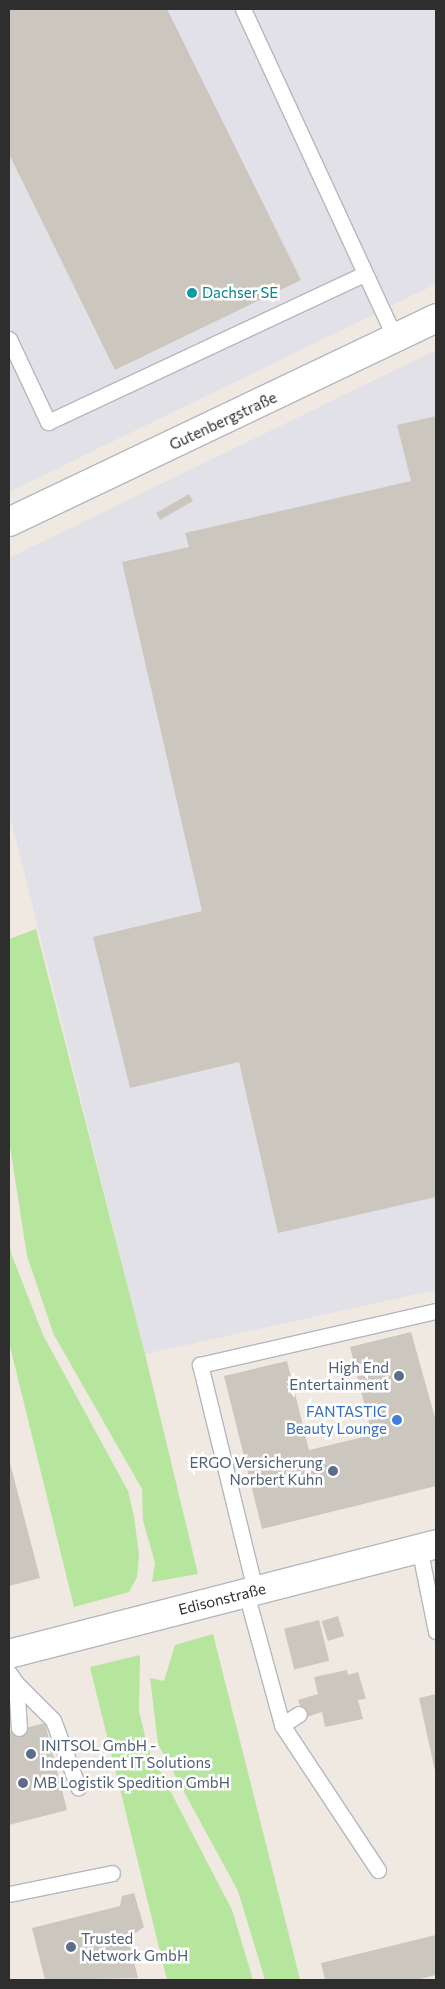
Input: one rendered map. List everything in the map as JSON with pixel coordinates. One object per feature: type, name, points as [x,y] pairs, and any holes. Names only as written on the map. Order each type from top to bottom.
[{"type":"street","name":"Gutenbergstraße","points":[[9,522],[436,318]]},
{"type":"street","name":"Edisonstraße","points":[[9,1654],[428,1546]]},
{"type":"lane","points":[[242,9],[395,338]]},
{"type":"lane","points":[[9,339],[48,422],[364,274]]},
{"type":"lane","points":[[378,1870],[282,1725],[200,1365],[436,1311]]},
{"type":"lane","points":[[428,1546],[436,1631]]},
{"type":"lane","points":[[12,1678],[19,1728]]},
{"type":"lane","points":[[12,1678],[54,1720],[78,1787]]},
{"type":"lane","points":[[282,1725],[298,1714]]},
{"type":"lane","points":[[9,1894],[112,1873]]},
{"type":"shaded area","points":[[9,9],[436,9],[436,284],[9,492]]},
{"type":"shaded area","points":[[436,350],[436,1290],[145,1354],[9,812],[9,558]]},
{"type":"green space","points":[[36,929],[145,1354],[198,1574],[152,1582],[155,1563],[143,1520],[142,1489],[54,1335],[27,1256],[9,1140],[9,939]]},
{"type":"green space","points":[[9,1233],[11,1253],[43,1335],[128,1491],[134,1517],[139,1554],[137,1577],[129,1592],[74,1607],[9,1342]]},
{"type":"green space","points":[[213,1634],[300,1980],[265,1980],[238,1891],[158,1744],[150,1678],[164,1681],[175,1645]]},
{"type":"green space","points":[[140,1655],[139,1711],[148,1748],[232,1910],[253,1980],[167,1980],[90,1667]]},
{"type":"building","points":[[9,9],[167,9],[301,280],[115,370],[9,154]]},
{"type":"building","points":[[436,416],[436,1197],[278,1233],[239,1062],[130,1088],[93,937],[202,911],[122,562],[189,547],[185,533],[411,481],[397,425]]},
{"type":"building","points":[[189,494],[193,501],[160,520],[156,513]]},
{"type":"building","points":[[411,1332],[436,1421],[436,1486],[262,1529],[224,1376],[287,1361],[309,1450],[372,1435],[350,1347]]},
{"type":"building","points":[[9,1459],[40,1578],[9,1586]]},
{"type":"building","points":[[338,1616],[344,1636],[328,1641],[322,1621]]},
{"type":"building","points":[[319,1620],[329,1661],[294,1669],[284,1629]]},
{"type":"building","points":[[347,1670],[348,1675],[358,1672],[366,1699],[358,1700],[363,1719],[325,1727],[322,1712],[304,1718],[298,1700],[318,1694],[314,1677]]},
{"type":"building","points":[[436,1694],[436,1771],[435,1771],[419,1698]]},
{"type":"building","points":[[45,1723],[67,1810],[9,1825],[9,1732]]},
{"type":"building","points":[[134,1893],[144,1927],[128,1938],[138,1978],[45,1980],[32,1928],[120,1906],[122,1896]]},
{"type":"building","points":[[436,1935],[436,1975],[416,1980],[325,1980],[321,1963]]},
{"type":"place","name":"Dachser SE","points":[[192,293]]},
{"type":"place","name":"High End Entertainment","points":[[399,1376]]},
{"type":"place","name":"FANTASTIC Beauty Lounge","points":[[397,1420]]},
{"type":"place","name":"ERGO Versicherung Norbert Kuhn","points":[[333,1471]]},
{"type":"place","name":"INITSOL GmbH - Independent IT Solutions","points":[[31,1754]]},
{"type":"place","name":"MB Logistik Spedition GmbH","points":[[23,1783]]},
{"type":"place","name":"Trusted Network GmbH","points":[[71,1947]]}]
